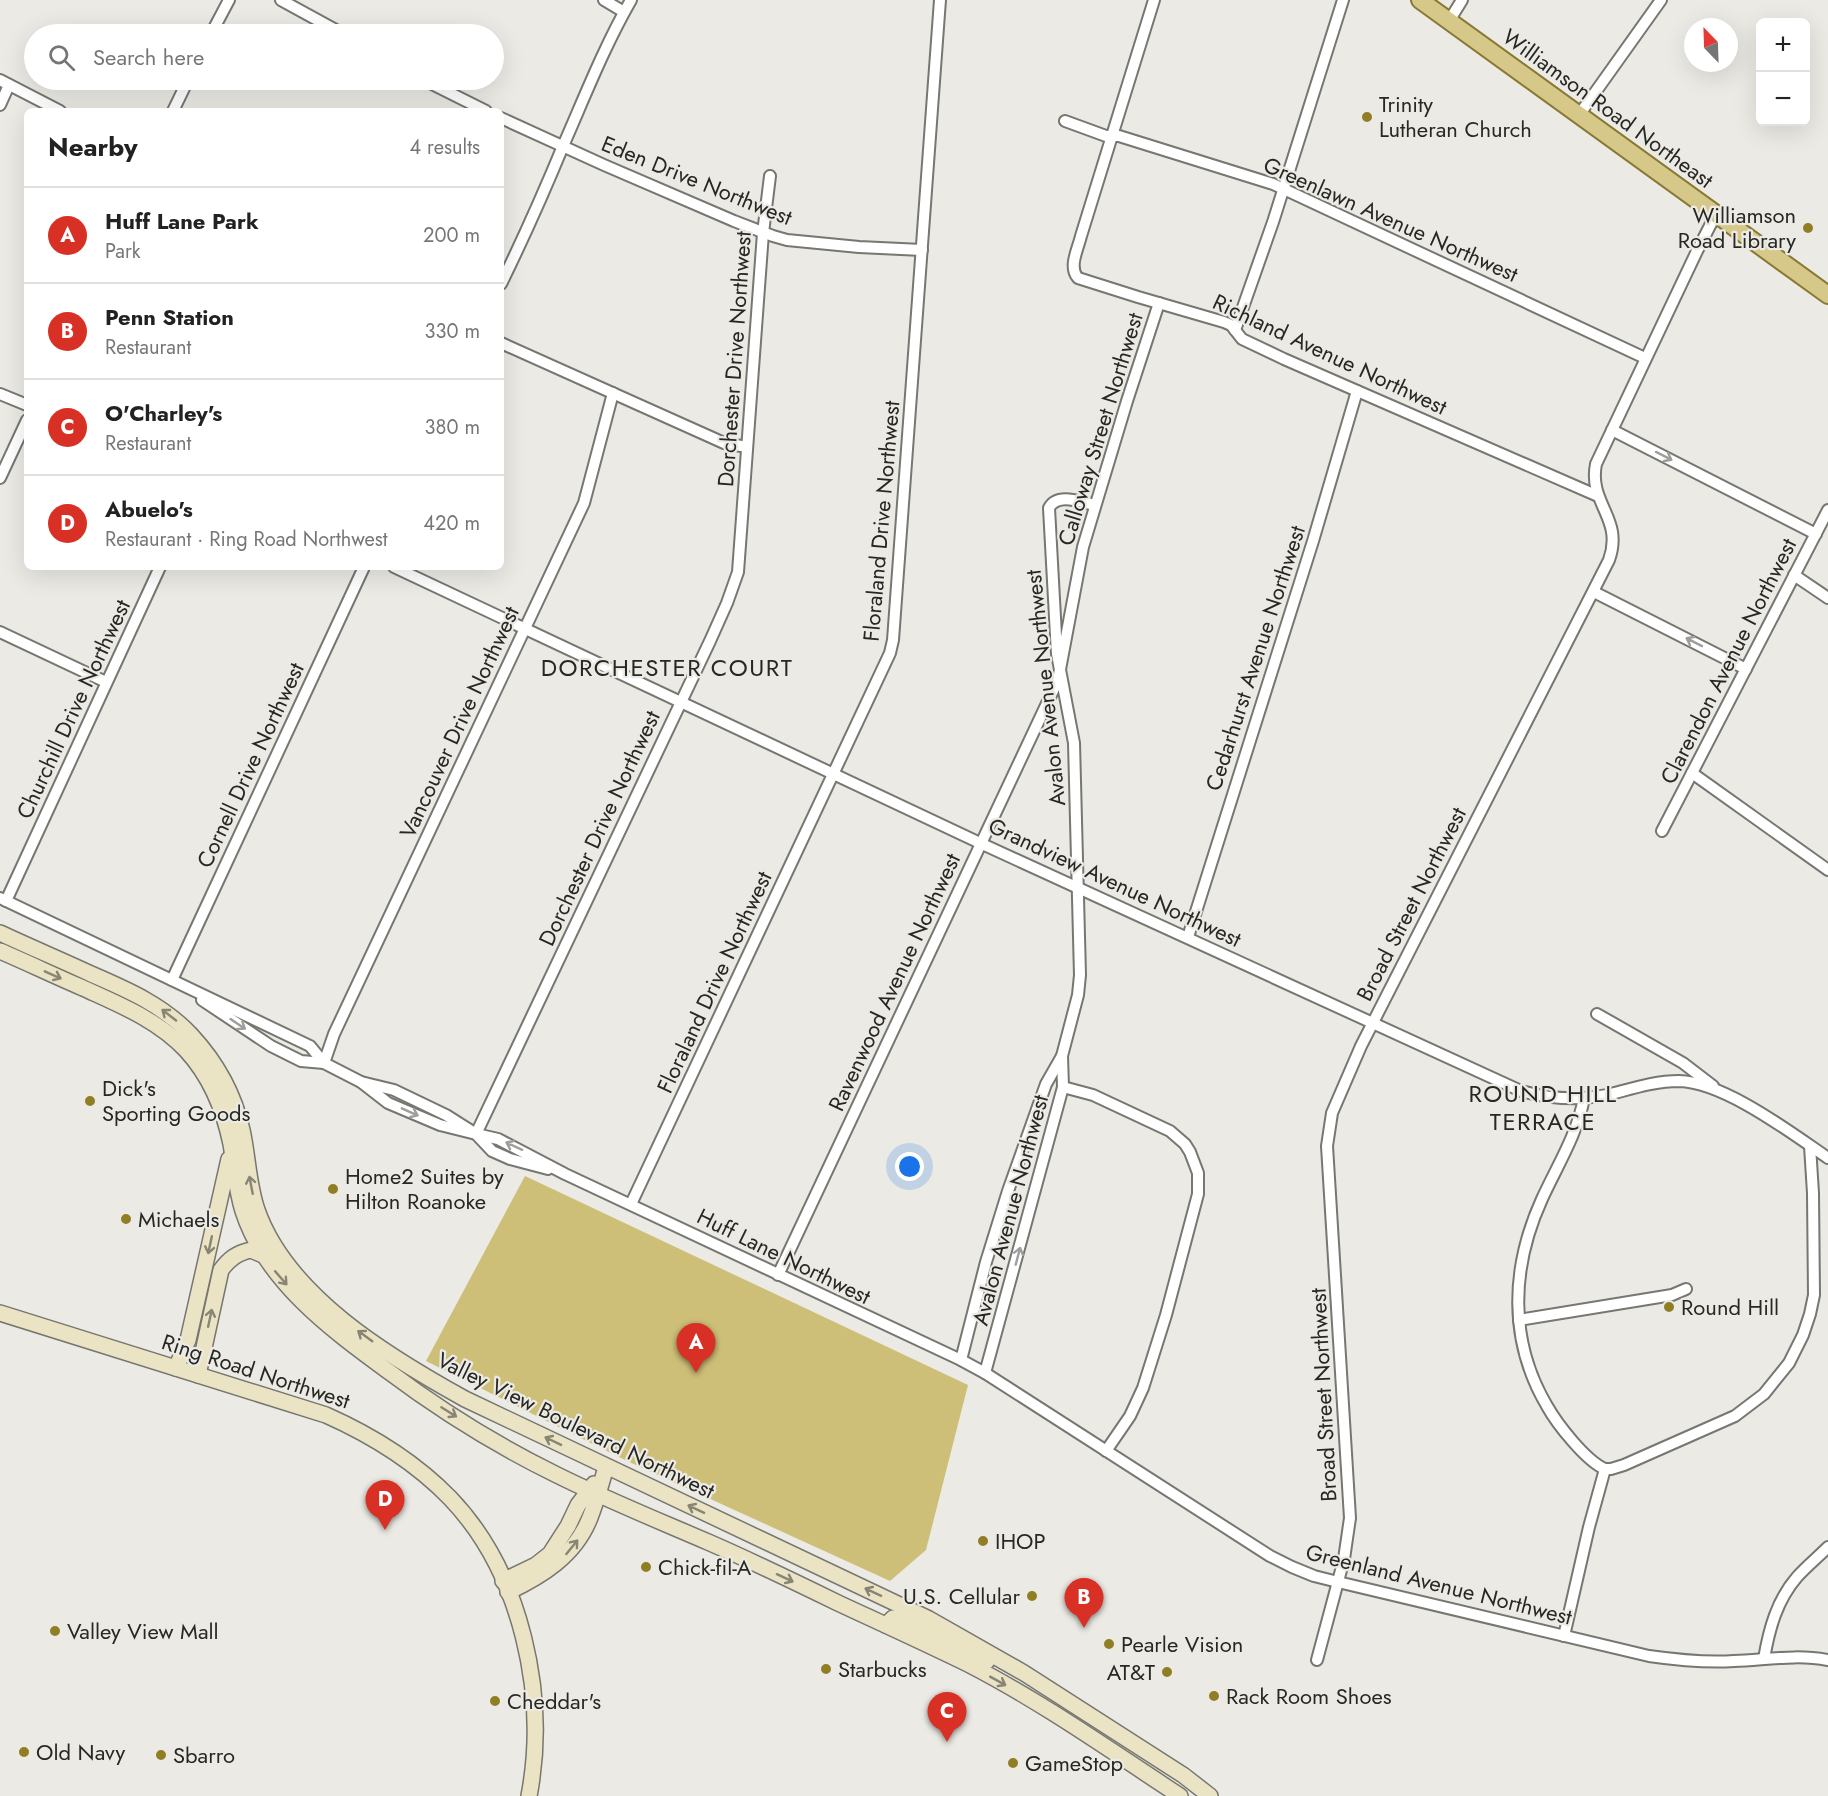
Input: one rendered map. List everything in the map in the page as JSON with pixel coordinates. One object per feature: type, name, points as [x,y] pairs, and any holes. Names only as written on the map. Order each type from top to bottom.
[{"type":"main road","name":"Williamson Road Northeast","points":[[1420,0],[1828,295]]},
{"type":"main road","name":"Valley View Boulevard Northwest","points":[[0,933],[141,996],[159,1007],[190,1034],[211,1060],[228,1089],[243,1131],[251,1188],[266,1231],[287,1265],[302,1282],[358,1331],[452,1392],[929,1619],[1024,1673],[1183,1775],[1210,1796]]},
{"type":"main road","name":"Valley View Boulevard Northwest","points":[[0,951],[128,1008],[167,1032],[185,1049],[199,1066],[219,1103],[232,1147],[243,1211],[263,1256],[285,1283],[312,1310],[362,1352],[430,1401],[506,1449],[593,1492],[712,1544],[966,1664],[1025,1696],[1180,1796]]},
{"type":"main road","points":[[176,1368],[188,1340],[232,1147]]},
{"type":"main road","points":[[198,1375],[221,1270],[231,1258],[248,1251],[255,1251],[263,1256]]},
{"type":"main road","name":"Ring Road Northwest","points":[[0,1313],[326,1415],[375,1439],[437,1485],[464,1515],[487,1551],[506,1587],[519,1621],[532,1677],[536,1721],[535,1753],[529,1796]]},
{"type":"main road","points":[[362,1352],[442,1395],[449,1395],[452,1392]]},
{"type":"main road","points":[[519,1621],[525,1595],[582,1534],[589,1521],[593,1492],[606,1467]]},
{"type":"main road","points":[[506,1587],[545,1558],[559,1542],[578,1505],[593,1492]]},
{"type":"main road","points":[[487,1551],[499,1560],[519,1566],[545,1558]]},
{"type":"main road","points":[[506,1587],[541,1576]]},
{"type":"main road","points":[[886,1625],[893,1618],[900,1618],[995,1665],[1024,1673]]},
{"type":"main road","points":[[1025,1696],[1048,1700],[1136,1756],[1142,1756],[1146,1751]]},
{"type":"street","points":[[217,24],[230,0]]},
{"type":"street","points":[[281,0],[325,24]]},
{"type":"street","points":[[604,0],[624,12]]},
{"type":"street","points":[[504,277],[590,80],[631,0]]},
{"type":"street","name":"Floraland Drive Northwest","points":[[631,1204],[890,653],[893,640],[940,0]]},
{"type":"street","points":[[1113,136],[1154,0]]},
{"type":"street","points":[[1235,330],[1248,297],[1343,0]]},
{"type":"street","points":[[1449,21],[1462,0]]},
{"type":"street","points":[[1579,115],[1661,0]]},
{"type":"street","points":[[0,105],[4,82],[54,108]]},
{"type":"street","points":[[174,108],[183,90]]},
{"type":"street","points":[[444,90],[480,108]]},
{"type":"street","name":"Eden Drive Northwest","points":[[504,119],[763,233],[787,240],[922,250]]},
{"type":"street","name":"Greenlawn Avenue Northwest","points":[[1065,121],[1101,134],[1119,136],[1238,173],[1283,189],[1645,358]]},
{"type":"street","name":"Richland Avenue Northwest","points":[[1113,136],[1073,266],[1078,278],[1224,322],[1231,326],[1242,339],[1598,496]]},
{"type":"street","name":"Dorchester Drive Northwest","points":[[476,1134],[710,641],[737,578],[763,233],[770,176]]},
{"type":"street","name":"Broad Street Northwest","points":[[1317,1660],[1344,1559],[1350,1518],[1328,1129],[1337,1097],[1373,1023],[1610,560],[1614,540],[1610,519],[1598,496],[1594,474],[1596,464],[1696,251],[1716,214]]},
{"type":"street","name":"Calloway Street Northwest","points":[[1060,672],[1076,581],[1095,505],[1159,303]]},
{"type":"street","points":[[504,344],[724,443],[747,447]]},
{"type":"street","name":"Cedarhurst Avenue Northwest","points":[[1188,938],[1313,541],[1357,391]]},
{"type":"street","name":"Vancouver Drive Northwest","points":[[324,1063],[334,1034],[584,503],[613,393]]},
{"type":"street","points":[[0,394],[24,404]]},
{"type":"street","points":[[0,478],[24,426]]},
{"type":"street","points":[[1612,430],[1816,534]]},
{"type":"street","name":"Avalon Avenue Northwest","points":[[961,1360],[986,1262],[1008,1191],[1046,1084],[1062,1056],[1078,995],[1080,975],[1074,743],[1060,672],[1053,599],[1049,508],[1059,500],[1095,505]]},
{"type":"street","name":"Clarendon Avenue Northwest","points":[[1662,831],[1828,510]]},
{"type":"street","name":"Churchill Drive Northwest","points":[[3,900],[159,570]]},
{"type":"street","name":"Cornell Drive Northwest","points":[[172,980],[363,570]]},
{"type":"street","name":"Grandview Avenue Northwest","points":[[400,570],[980,843],[1521,1091],[1557,1099],[1584,1098],[1666,1082],[1695,1083],[1717,1090],[1739,1101],[1828,1158]]},
{"type":"street","points":[[1794,575],[1828,598]]},
{"type":"street","points":[[1594,592],[1746,669]]},
{"type":"street","points":[[0,632],[106,682]]},
{"type":"street","name":"Ravenwood Avenue Northwest","points":[[778,1275],[1060,672]]},
{"type":"street","points":[[1692,774],[1828,870]]},
{"type":"street","name":"Huff Lane Northwest","points":[[3,900],[310,1046],[324,1063]]},
{"type":"street","name":"Huff Lane Northwest","points":[[172,980],[271,1046],[302,1061],[324,1063],[361,1082],[394,1090],[446,1115],[476,1134],[498,1139],[566,1174],[985,1373]]},
{"type":"street","points":[[1597,1014],[1683,1063],[1717,1090]]},
{"type":"street","name":"Avalon Avenue Northwest","points":[[985,1373],[1063,1087],[1062,1056]]},
{"type":"street","points":[[1063,1087],[1093,1095],[1170,1131],[1185,1144],[1198,1173],[1198,1194],[1166,1315],[1143,1388],[1130,1416],[1106,1451]]},
{"type":"street","points":[[1584,1098],[1576,1129],[1542,1199],[1523,1251],[1518,1293],[1519,1320],[1525,1354],[1544,1401],[1564,1432],[1605,1469],[1624,1465],[1735,1416],[1764,1394],[1789,1363],[1803,1335],[1814,1295],[1814,1217],[1810,1146]]},
{"type":"street","points":[[1519,1320],[1672,1294],[1686,1289]]},
{"type":"street","name":"Greenland Avenue Northwest","points":[[985,1373],[1270,1556],[1303,1571],[1338,1582],[1649,1656],[1707,1662],[1791,1657],[1828,1660]]},
{"type":"street","points":[[1564,1636],[1605,1469]]},
{"type":"street","points":[[1764,1659],[1776,1610],[1798,1576],[1828,1547]]},
{"type":"shaded area","points":[[525,1176],[968,1385],[926,1550],[890,1581],[625,1460],[426,1361]]},
{"type":"place","name":"Trinity Lutheran Church","points":[[1367,117]]},
{"type":"place","name":"Williamson Road Library","points":[[1808,228]]},
{"type":"place","name":"Dick's Sporting Goods","points":[[90,1101]]},
{"type":"place","name":"Home2 Suites by Hilton Roanoke","points":[[333,1189]]},
{"type":"place","name":"Michaels","points":[[126,1219]]},
{"type":"place","name":"Round Hill","points":[[1669,1307]]},
{"type":"place","name":"Huff Lane Park","points":[[696,1373]]},
{"type":"place","name":"Abuelo's","points":[[385,1530]]},
{"type":"place","name":"IHOP","points":[[983,1541]]},
{"type":"place","name":"Chick-fil-A","points":[[646,1567]]},
{"type":"place","name":"U.S. Cellular","points":[[1032,1596]]},
{"type":"place","name":"Penn Station","points":[[1084,1628]]},
{"type":"place","name":"Valley View Mall","points":[[55,1631]]},
{"type":"place","name":"Pearle Vision","points":[[1109,1644]]},
{"type":"place","name":"Starbucks","points":[[826,1669]]},
{"type":"place","name":"AT&T","points":[[1167,1672]]},
{"type":"place","name":"Rack Room Shoes","points":[[1214,1696]]},
{"type":"place","name":"Cheddar's","points":[[495,1701]]},
{"type":"place","name":"O'Charley's","points":[[947,1742]]},
{"type":"place","name":"Old Navy","points":[[24,1752]]},
{"type":"place","name":"Sbarro","points":[[161,1755]]},
{"type":"place","name":"GameStop","points":[[1013,1763]]},
{"type":"district","name":"DORCHESTER COURT","points":[[667,667]]},
{"type":"district","name":"ROUND HILL TERRACE","points":[[1543,1107]]}]
